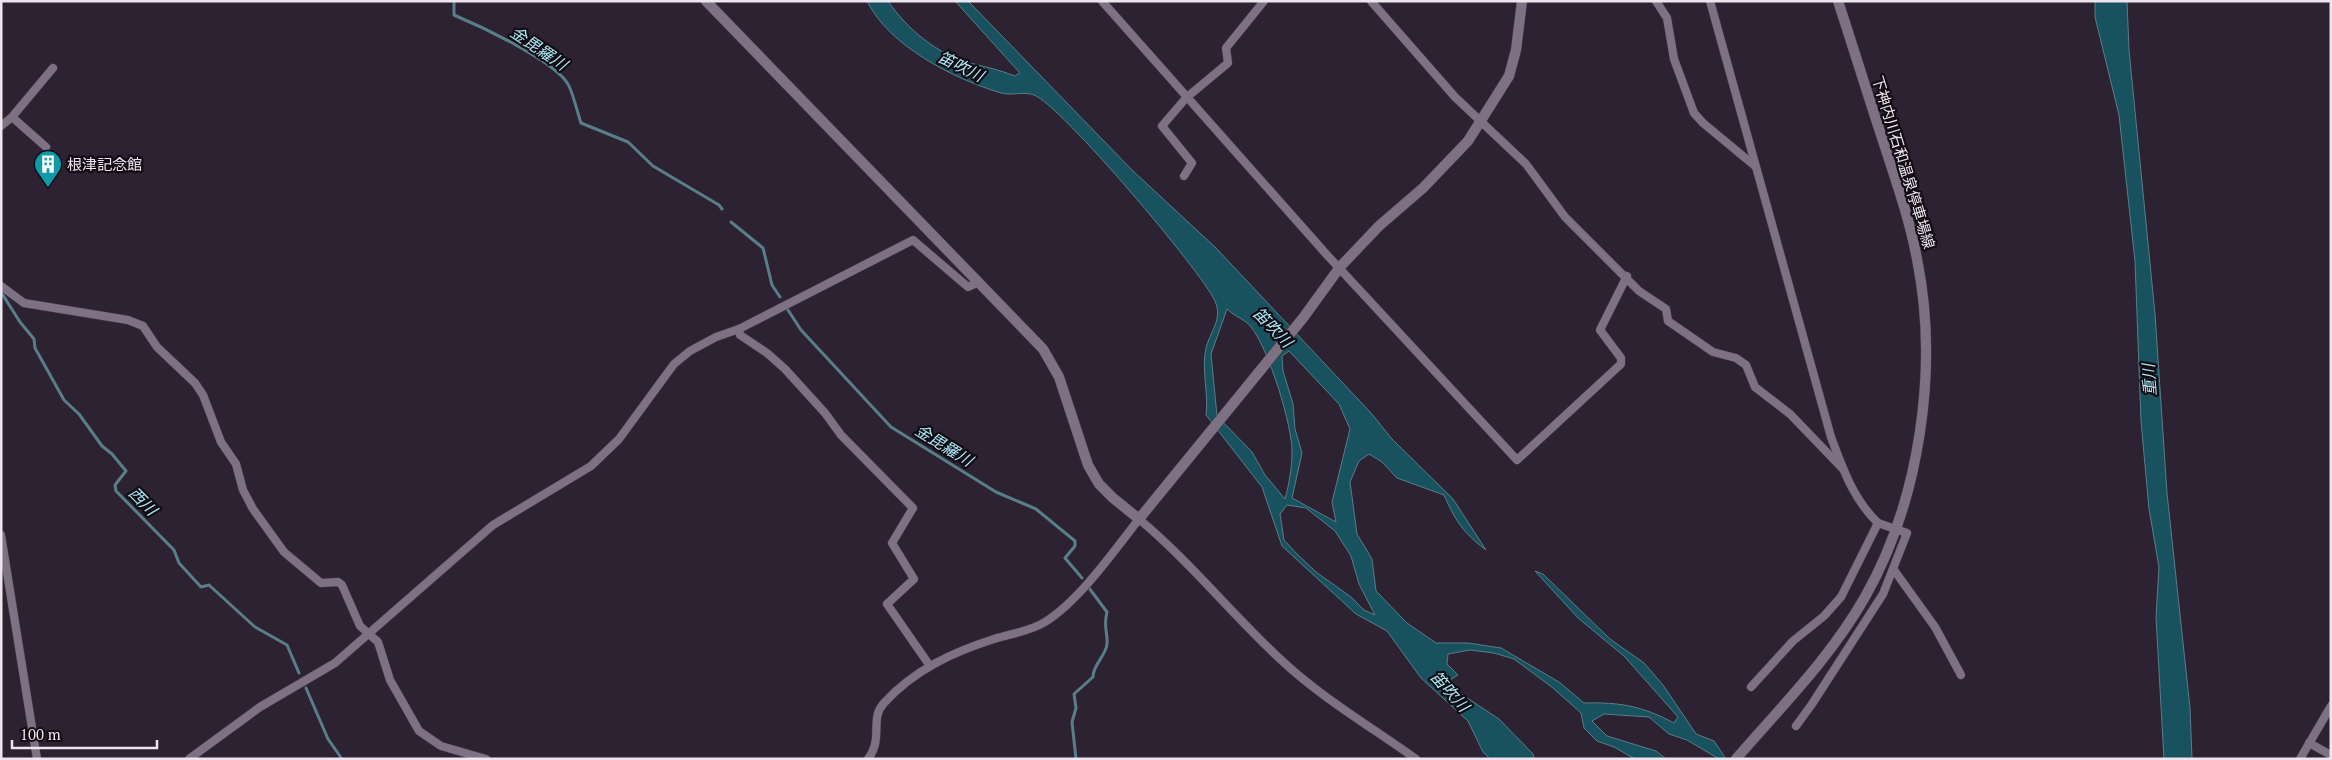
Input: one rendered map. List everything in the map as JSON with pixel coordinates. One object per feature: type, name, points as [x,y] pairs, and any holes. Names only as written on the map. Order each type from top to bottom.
[{"type":"street","points":[[706,1],[1043,349],[1060,377],[1088,465],[1100,484],[1113,498],[1169,544],[1254,634],[1307,683],[1415,758]]},
{"type":"street","points":[[1102,1],[1186,98],[1450,391],[1517,460],[1621,364],[1621,358],[1600,330],[1627,276]]},
{"type":"street","points":[[1184,176],[1192,163],[1162,126],[1186,98],[1228,63],[1226,48],[1264,1]]},
{"type":"street","points":[[1371,1],[1480,123],[1526,164],[1565,217],[1627,276],[1639,291],[1666,309],[1668,321],[1682,333],[1713,352],[1736,358],[1746,365],[1755,386],[1790,414],[1842,469]]},
{"type":"street","points":[[868,759],[876,748],[877,714],[882,704],[907,681],[930,666],[964,649],[1044,623],[1068,605],[1303,318],[1340,267],[1379,226],[1450,162],[1480,123],[1509,76],[1516,50],[1522,1]]},
{"type":"street","points":[[1656,1],[1667,18],[1674,59],[1694,112],[1703,123],[1755,166]]},
{"type":"street","points":[[1710,1],[1819,397],[1842,469],[1861,504],[1878,523],[1907,533],[1883,594],[1796,726]]},
{"type":"street","name":"下神内川石和温泉停車場線","points":[[1736,759],[1829,652],[1865,597],[1895,528],[1908,487],[1921,424],[1925,375],[1924,312],[1918,260],[1907,216],[1838,1]]},
{"type":"street","points":[[1,126],[12,117],[54,68]]},
{"type":"street","points":[[12,117],[46,148]]},
{"type":"street","points":[[189,759],[260,707],[335,664],[493,525],[591,466],[619,439],[659,383],[690,351],[913,240],[968,288],[979,282]]},
{"type":"street","points":[[1,286],[24,302],[128,320],[143,326],[157,347],[195,383],[203,395],[221,442],[236,464],[243,490],[253,510],[284,552],[321,583],[338,582],[342,585],[360,626],[378,642],[390,680],[419,731],[440,746],[486,759]]},
{"type":"street","points":[[739,328],[740,335],[767,353],[785,369],[825,413],[841,435],[913,508],[892,543],[914,579],[888,604],[930,666]]},
{"type":"street","points":[[1750,687],[1793,641],[1824,616],[1841,597],[1878,523]]},
{"type":"street","points":[[1,535],[37,759]]},
{"type":"street","points":[[1894,570],[1935,627],[1961,674]]},
{"type":"street","points":[[2300,759],[2331,706]]},
{"type":"street","points":[[2309,743],[2331,755]]},
{"type":"water","name":"笛吹川","points":[[867,1],[888,1],[913,30],[946,54],[1015,76],[1020,73],[955,1],[968,1],[1133,171],[1215,247],[1371,413],[1392,439],[1453,499],[1486,550],[1460,526],[1444,495],[1397,478],[1382,462],[1369,454],[1359,461],[1350,482],[1357,534],[1372,559],[1376,591],[1407,623],[1436,643],[1468,643],[1501,648],[1559,682],[1584,703],[1609,703],[1630,706],[1674,723],[1678,717],[1624,656],[1578,618],[1535,571],[1543,574],[1610,639],[1644,663],[1663,685],[1696,734],[1714,741],[1726,759],[1719,759],[1687,740],[1669,734],[1649,717],[1604,714],[1592,721],[1607,736],[1656,751],[1666,759],[1635,759],[1614,747],[1597,741],[1584,728],[1581,713],[1553,688],[1514,659],[1494,653],[1470,650],[1448,654],[1447,664],[1458,675],[1450,680],[1458,692],[1499,719],[1533,754],[1534,759],[1490,759],[1483,752],[1468,721],[1421,678],[1387,631],[1356,614],[1282,546],[1262,487],[1206,415],[1205,356],[1208,342],[1217,320],[1218,314],[1215,301],[1205,284],[1159,226],[1100,157],[1049,106],[1034,95],[1026,93],[1001,93],[944,70],[907,46],[877,17]],"holes":[[[1227,309],[1249,325],[1258,337],[1272,369],[1284,407],[1292,453],[1285,499],[1265,475],[1252,452],[1217,416],[1211,354]],[[1289,351],[1339,404],[1350,429],[1332,502],[1336,522],[1292,498],[1302,453],[1295,429],[1293,404],[1283,371],[1282,356]],[[1287,505],[1306,508],[1335,531],[1351,556],[1359,584],[1375,615],[1364,610],[1351,597],[1316,572],[1296,553],[1284,540],[1280,514]]]},
{"type":"water","name":"重川","points":[[2095,1],[2127,1],[2129,50],[2155,314],[2167,493],[2190,708],[2192,759],[2164,759],[2156,618],[2159,567],[2149,509],[2141,421],[2135,261],[2119,115],[2095,17]]},
{"type":"waterway","name":"金毘羅川","points":[[454,1],[454,15],[535,56],[562,77],[571,90],[581,123],[628,142],[653,166],[719,205],[722,209]]},
{"type":"waterway","name":"金毘羅川","points":[[731,222],[763,248],[772,285],[780,297]]},
{"type":"waterway","name":"西川","points":[[1,292],[20,322],[34,339],[35,348],[64,400],[79,414],[102,446],[112,454],[126,471],[115,485],[116,491],[174,550],[179,563],[201,587],[209,585],[255,627],[287,645],[299,673]]},
{"type":"waterway","name":"金毘羅川","points":[[788,310],[801,330],[891,427],[996,492],[1036,509],[1075,541],[1075,546],[1065,558],[1082,578]]},
{"type":"waterway","name":"金毘羅川","points":[[1076,759],[1072,722],[1076,708],[1074,694],[1093,677],[1095,668],[1107,644],[1105,622],[1107,612],[1089,588]]},
{"type":"waterway","name":"西川","points":[[306,688],[328,739],[342,759]]},
{"type":"place","name":"根津記念館","points":[[48,188]]}]
